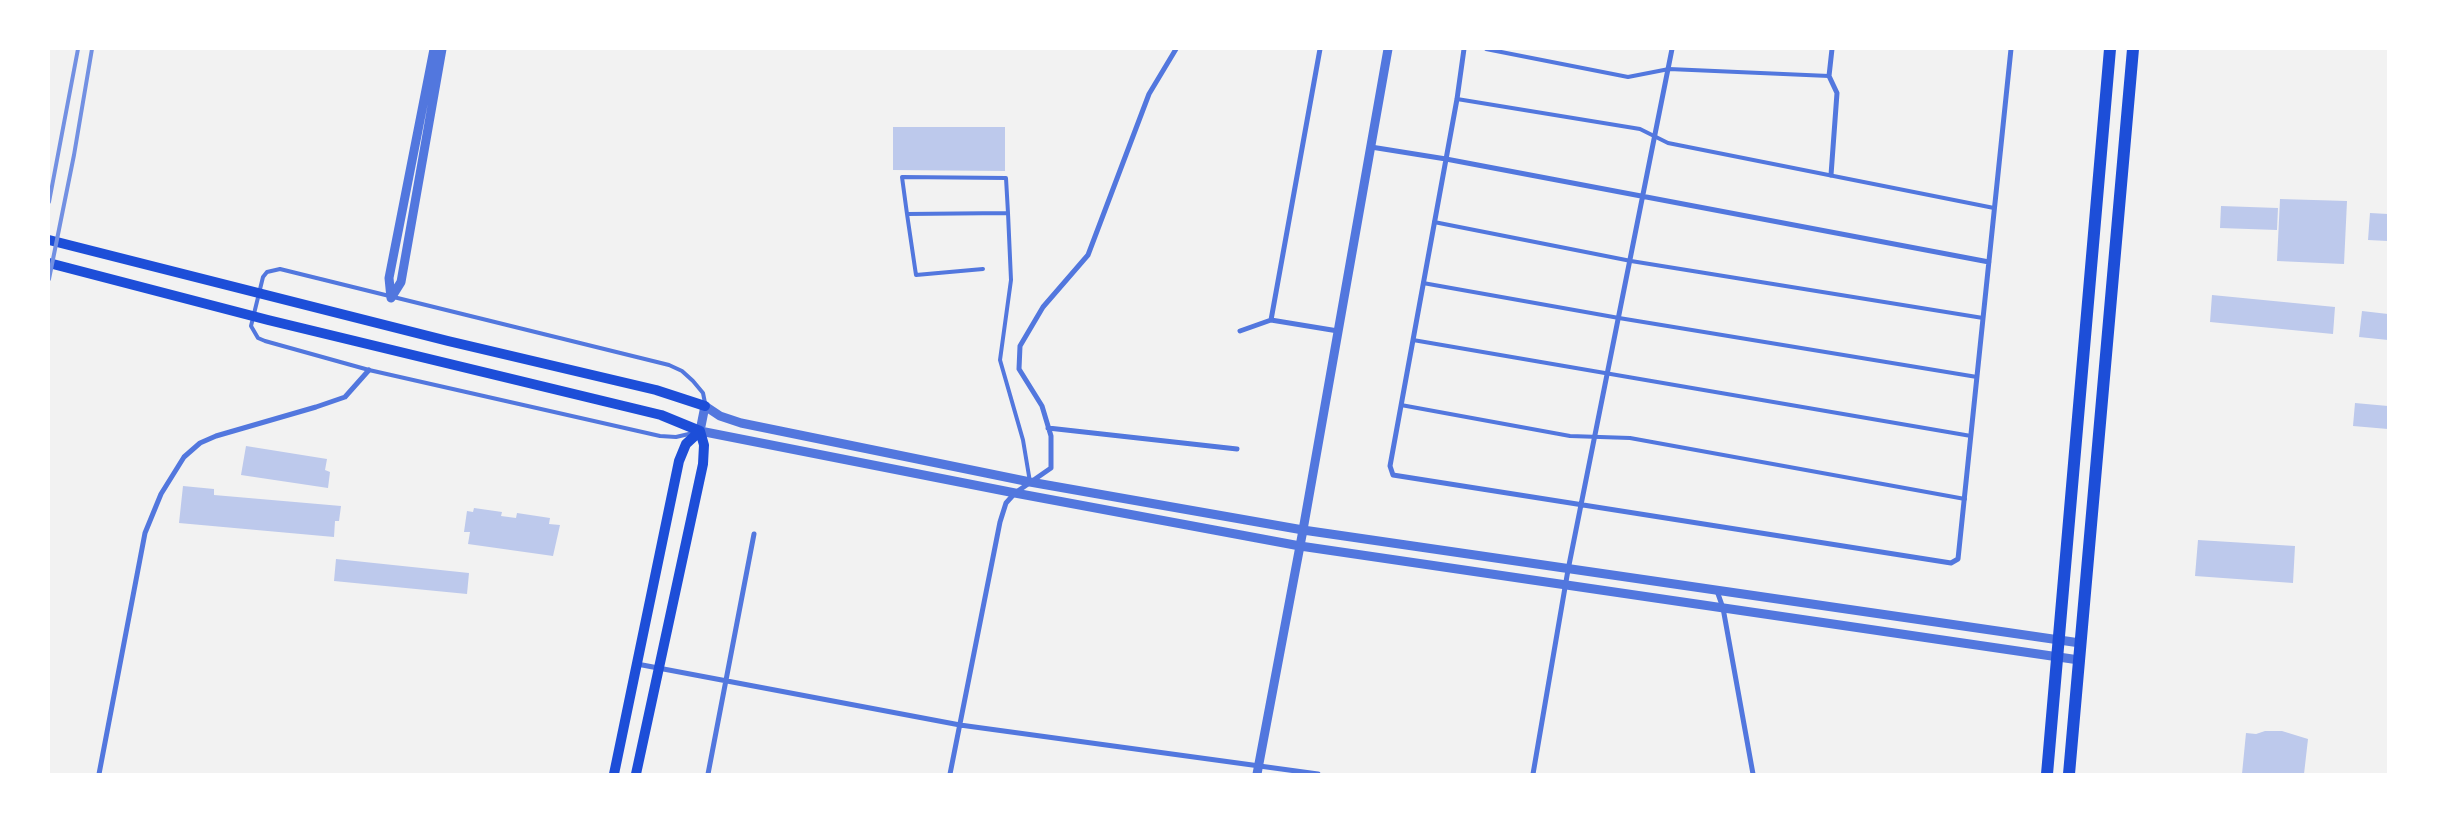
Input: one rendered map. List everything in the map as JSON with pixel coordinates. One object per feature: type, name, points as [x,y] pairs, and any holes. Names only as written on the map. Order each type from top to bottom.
[{"type":"main road","points":[[2047,774],[2110,49]]},
{"type":"main road","points":[[2069,774],[2134,49]]},
{"type":"main road","points":[[49,240],[448,341],[656,390],[705,406]]},
{"type":"main road","points":[[49,263],[286,324],[661,415],[700,431]]},
{"type":"main road","points":[[614,774],[679,461],[686,444],[700,431]]},
{"type":"main road","points":[[636,774],[703,464],[704,445],[700,431]]},
{"type":"street","points":[[391,298],[389,278],[434,49]]},
{"type":"street","points":[[391,298],[401,282],[442,49]]},
{"type":"street","points":[[950,774],[1000,522],[1006,503],[1014,493],[1051,468],[1051,436],[1042,406],[1019,369],[1020,346],[1043,307],[1088,255],[1149,94],[1176,49]]},
{"type":"street","points":[[1271,320],[1320,49]]},
{"type":"street","points":[[1258,770],[1303,530],[1388,49]]},
{"type":"street","points":[[1464,49],[1457,99],[1390,466],[1394,475],[1951,563],[1958,559],[2011,49]]},
{"type":"street","points":[[1533,774],[1568,570],[1656,137],[1672,49]]},
{"type":"street","points":[[1832,49],[1829,76],[1837,93],[1832,176]]},
{"type":"street","points":[[1371,146],[1989,262]]},
{"type":"street","points":[[1240,331],[1271,320],[1338,331]]},
{"type":"street","points":[[99,774],[145,533],[161,494],[184,458],[200,443],[216,436],[345,397],[369,370]]},
{"type":"street","points":[[2078,660],[1300,546],[1014,493],[700,431],[705,406],[720,416],[741,423],[1030,482],[1303,530],[1717,592],[2080,643]]},
{"type":"street","points":[[1048,428],[1237,449]]},
{"type":"street","points":[[708,774],[754,534]]},
{"type":"street","points":[[1717,592],[1723,608],[1753,774]]},
{"type":"street","points":[[637,664],[960,725],[1258,770],[1318,774]]},
{"type":"lane","points":[[1486,49],[1628,77],[1669,69],[1829,76]]},
{"type":"lane","points":[[1457,99],[1640,129],[1668,143],[1994,208]]},
{"type":"lane","points":[[983,269],[916,275],[902,178],[1006,178],[1012,280],[1000,360],[1024,440],[1030,482]]},
{"type":"lane","points":[[907,214],[1008,213]]},
{"type":"lane","points":[[1434,222],[1631,261],[1983,318]]},
{"type":"lane","points":[[700,431],[676,437],[660,436],[369,370],[258,338],[251,326],[263,278],[267,272],[280,269],[391,298],[669,365],[682,371],[693,381],[703,393],[705,406]]},
{"type":"lane","points":[[1423,283],[1619,318],[1977,376]]},
{"type":"lane","points":[[1413,340],[1971,436]]},
{"type":"lane","points":[[1401,406],[1570,436],[1630,438],[1964,499]]},
{"type":"building","points":[[893,127],[1005,127],[1005,171],[893,170]]},
{"type":"building","points":[[2280,199],[2347,201],[2344,264],[2277,261]]},
{"type":"building","points":[[2221,206],[2278,208],[2277,230],[2220,228]]},
{"type":"building","points":[[2370,213],[2388,214],[2388,241],[2368,240]]},
{"type":"building","points":[[2212,295],[2335,307],[2333,334],[2210,322]]},
{"type":"building","points":[[2362,311],[2388,314],[2388,340],[2359,337]]},
{"type":"building","points":[[2355,403],[2388,406],[2388,429],[2353,426]]},
{"type":"building","points":[[246,446],[327,459],[325,470],[330,472],[328,488],[241,475]]},
{"type":"building","points":[[183,486],[214,489],[214,495],[341,506],[339,521],[335,521],[334,537],[179,523]]},
{"type":"building","points":[[474,508],[502,512],[501,516],[516,518],[517,513],[550,518],[549,524],[560,525],[553,556],[468,544],[470,532],[464,532],[467,511],[473,512]]},
{"type":"building","points":[[2198,540],[2295,546],[2293,583],[2195,576]]},
{"type":"building","points":[[336,559],[469,573],[467,594],[334,581]]},
{"type":"building","points":[[2265,731],[2282,731],[2308,739],[2304,774],[2242,774],[2246,733],[2256,734]]},
{"type":"railway","points":[[49,202],[78,49]]},
{"type":"railway","points":[[49,279],[74,155],[92,49]]}]
